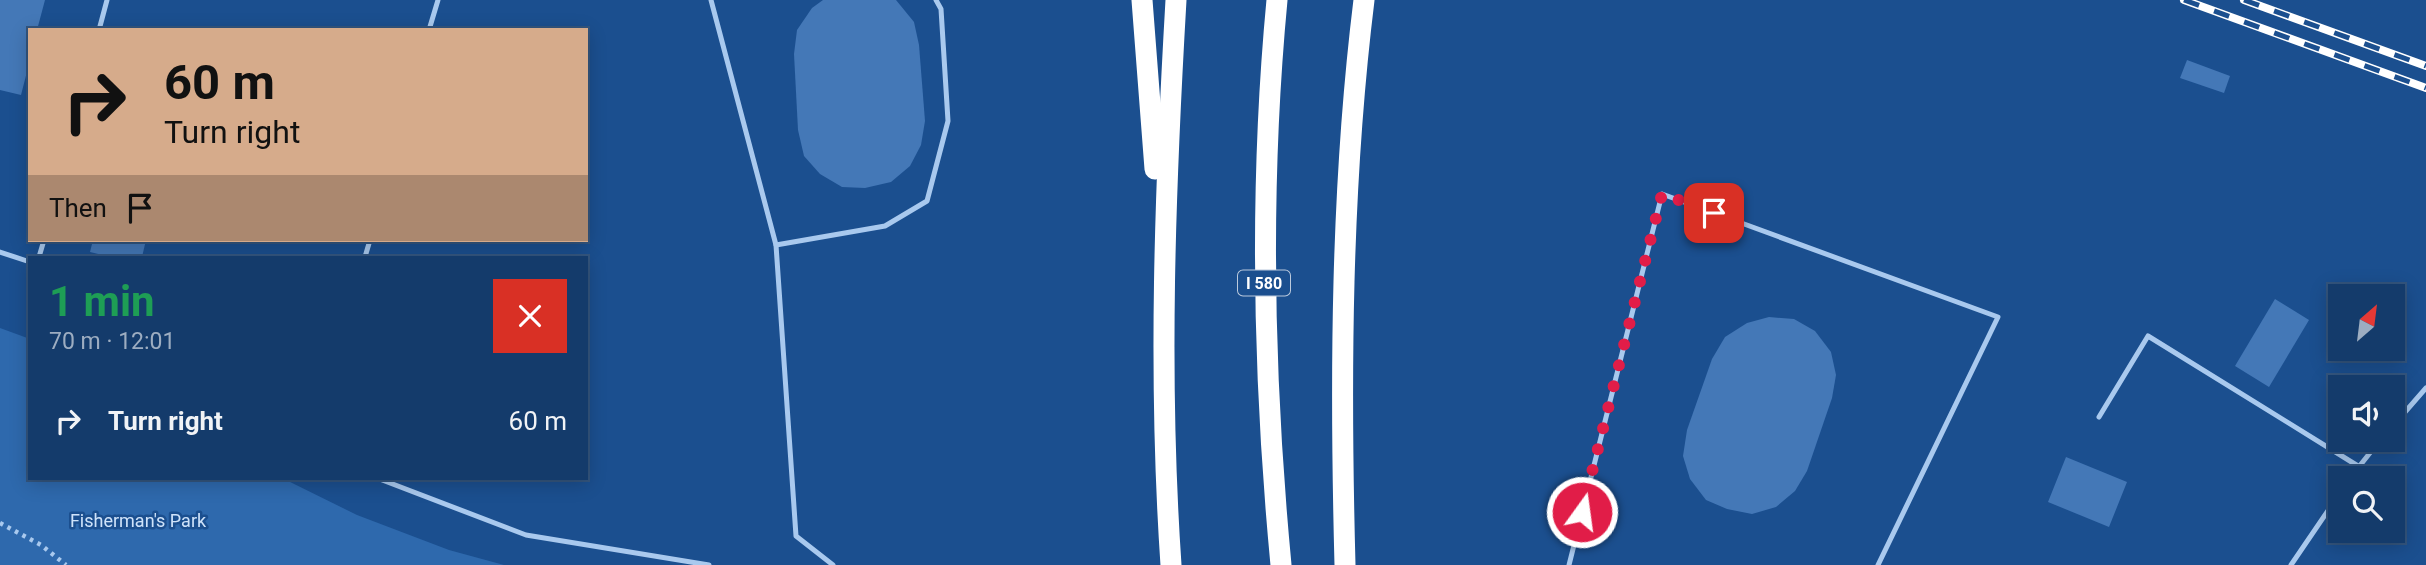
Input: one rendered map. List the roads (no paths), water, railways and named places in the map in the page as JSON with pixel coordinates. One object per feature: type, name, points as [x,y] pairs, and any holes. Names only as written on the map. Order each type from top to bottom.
[{"type":"highway","points":[[1142,0],[1163,290]]},
{"type":"highway","points":[[1171,565],[1163,397],[1163,290],[1164,198],[1177,0]]},
{"type":"highway","name":"I 580","points":[[1277,0],[1267,120],[1264,246],[1270,451],[1281,565]]},
{"type":"highway","points":[[1345,565],[1345,283],[1363,10]]},
{"type":"lane","points":[[100,28],[107,0]]},
{"type":"lane","points":[[430,28],[438,0]]},
{"type":"lane","points":[[711,0],[776,245],[796,536],[833,565]]},
{"type":"lane","points":[[776,245],[885,226],[927,201],[948,121],[941,9],[936,0]]},
{"type":"lane","points":[[1569,565],[1662,194],[1998,317],[1878,565]]},
{"type":"lane","points":[[0,251],[28,261]]},
{"type":"lane","points":[[2099,416],[2148,336],[2358,466],[2370,452]]},
{"type":"lane","points":[[2405,411],[2426,388]]},
{"type":"lane","points":[[382,480],[526,535],[709,565]]},
{"type":"lane","points":[[2291,565],[2328,511]]},
{"type":"railway","points":[[2184,0],[2426,88]]},
{"type":"railway","points":[[2244,0],[2426,66]]},
{"type":"park label","name":"Fisherman's Park","points":[[138,521]]}]
